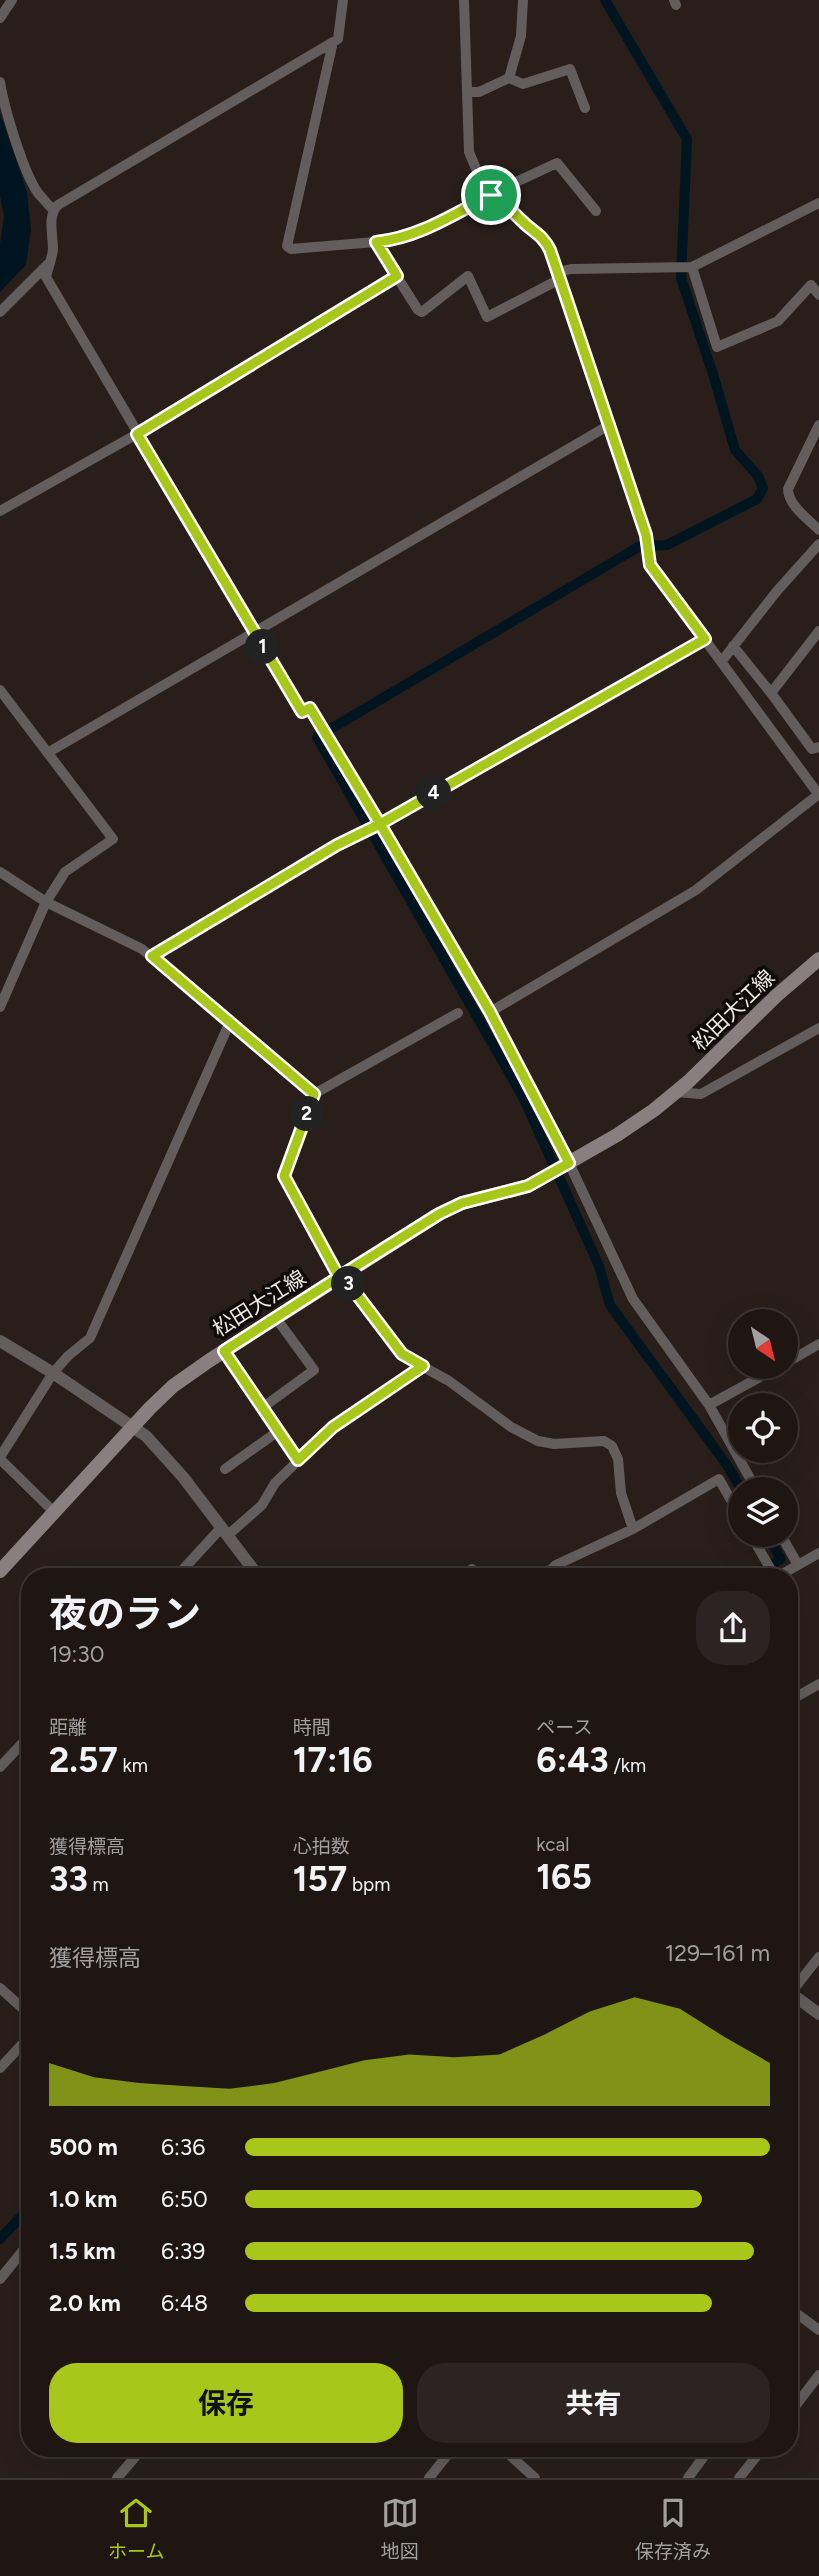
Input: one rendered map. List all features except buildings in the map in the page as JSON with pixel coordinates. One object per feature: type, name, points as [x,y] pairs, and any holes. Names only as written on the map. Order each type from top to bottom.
[{"type":"main road","name":"松田大江線","points":[[0,1571],[173,1386],[439,1214],[462,1203],[528,1186],[617,1135],[676,1092],[776,996],[819,959]]},
{"type":"street","points":[[0,18],[12,0]]},
{"type":"street","points":[[53,210],[338,39],[344,0]]},
{"type":"street","points":[[464,0],[469,152],[485,190],[538,232],[550,250],[611,424],[646,535],[650,565],[819,794],[696,890],[490,1012]]},
{"type":"street","points":[[509,78],[521,36],[523,0]]},
{"type":"street","points":[[333,42],[287,246],[291,249],[393,240],[418,232],[556,163],[596,211]]},
{"type":"street","points":[[467,92],[479,92],[509,78],[523,84],[570,69],[585,108]]},
{"type":"street","points":[[0,82],[24,160],[37,191],[53,210],[51,261],[46,277],[48,283],[302,712],[310,708],[335,747],[490,1012],[633,1299],[709,1405],[749,1477]]},
{"type":"street","points":[[376,242],[418,310],[422,312],[468,276],[487,317],[571,269],[692,267],[819,203]]},
{"type":"street","points":[[0,312],[51,261]]},
{"type":"street","points":[[692,267],[717,347],[778,321],[811,285],[819,295]]},
{"type":"street","points":[[0,511],[137,434],[397,276]]},
{"type":"street","points":[[49,752],[611,424]]},
{"type":"street","points":[[819,425],[788,489],[788,496],[793,503],[819,530]]},
{"type":"street","points":[[721,662],[819,544]]},
{"type":"street","points":[[771,693],[819,631]]},
{"type":"street","points":[[152,956],[337,845],[380,824],[705,639]]},
{"type":"street","points":[[733,646],[812,749],[819,747]]},
{"type":"street","points":[[0,690],[113,839],[65,872],[47,902],[0,1007]]},
{"type":"street","points":[[0,872],[47,902],[142,948],[314,1094]]},
{"type":"street","points":[[458,1013],[314,1094],[284,1176],[341,1276],[402,1354],[449,1381],[511,1427],[538,1441],[554,1444],[604,1441],[612,1446],[618,1459],[621,1493],[633,1529]]},
{"type":"street","points":[[54,1512],[0,1458],[53,1373],[90,1338],[229,1024]]},
{"type":"street","points":[[676,1092],[701,1094],[819,1028]]},
{"type":"street","points":[[261,1408],[314,1370],[276,1318]]},
{"type":"street","points":[[0,1341],[146,1436],[252,1568]]},
{"type":"street","points":[[798,1356],[819,1344]]},
{"type":"street","points":[[224,1351],[298,1460]]},
{"type":"street","points":[[186,1568],[225,1531],[262,1504],[275,1483],[333,1427],[423,1366]]},
{"type":"street","points":[[709,1405],[756,1379]]},
{"type":"street","points":[[225,1469],[277,1432]]},
{"type":"street","points":[[553,1568],[633,1529],[719,1479],[728,1495]]},
{"type":"street","points":[[758,1547],[771,1568]]},
{"type":"street","points":[[788,1547],[798,1565]]},
{"type":"street","points":[[792,1568],[818,1557]]},
{"type":"street","points":[[798,1696],[819,1684]]},
{"type":"street","points":[[0,1767],[21,1745]]},
{"type":"street","points":[[798,1983],[819,1958]]},
{"type":"street","points":[[0,1988],[21,2007]]},
{"type":"street","points":[[798,1999],[819,2014]]},
{"type":"street","points":[[0,2068],[21,2046]]},
{"type":"street","points":[[0,2279],[21,2253]]},
{"type":"street","points":[[798,2318],[819,2330]]},
{"type":"street","points":[[798,2402],[819,2375]]},
{"type":"street","points":[[117,2478],[135,2457]]},
{"type":"street","points":[[429,2478],[446,2457]]},
{"type":"street","points":[[512,2457],[535,2478]]},
{"type":"street","points":[[688,2478],[703,2457]]},
{"type":"street","points":[[739,2478],[755,2457]]},
{"type":"water","points":[[0,113],[27,192],[31,230],[26,265],[0,292],[0,244],[4,216],[0,196]]},
{"type":"waterway","points":[[605,0],[687,139],[681,278],[735,450],[758,476],[763,488],[757,499],[667,545],[640,546],[317,737],[523,1097],[599,1266],[610,1305],[734,1477]]},
{"type":"waterway","points":[[765,1568],[781,1559],[774,1547]]},
{"type":"waterway","points":[[0,2239],[21,2217]]},
{"type":"route","points":[[491,195],[418,232],[376,242],[397,276],[137,434],[302,712],[310,708],[380,824],[337,845],[152,956],[314,1094],[284,1176],[339,1277],[224,1351],[298,1460],[333,1427],[423,1366],[402,1354],[342,1275],[439,1214],[462,1203],[528,1186],[569,1163],[490,1012],[380,824],[705,639],[650,565],[646,535],[611,424],[550,250],[538,232],[491,195]]}]
